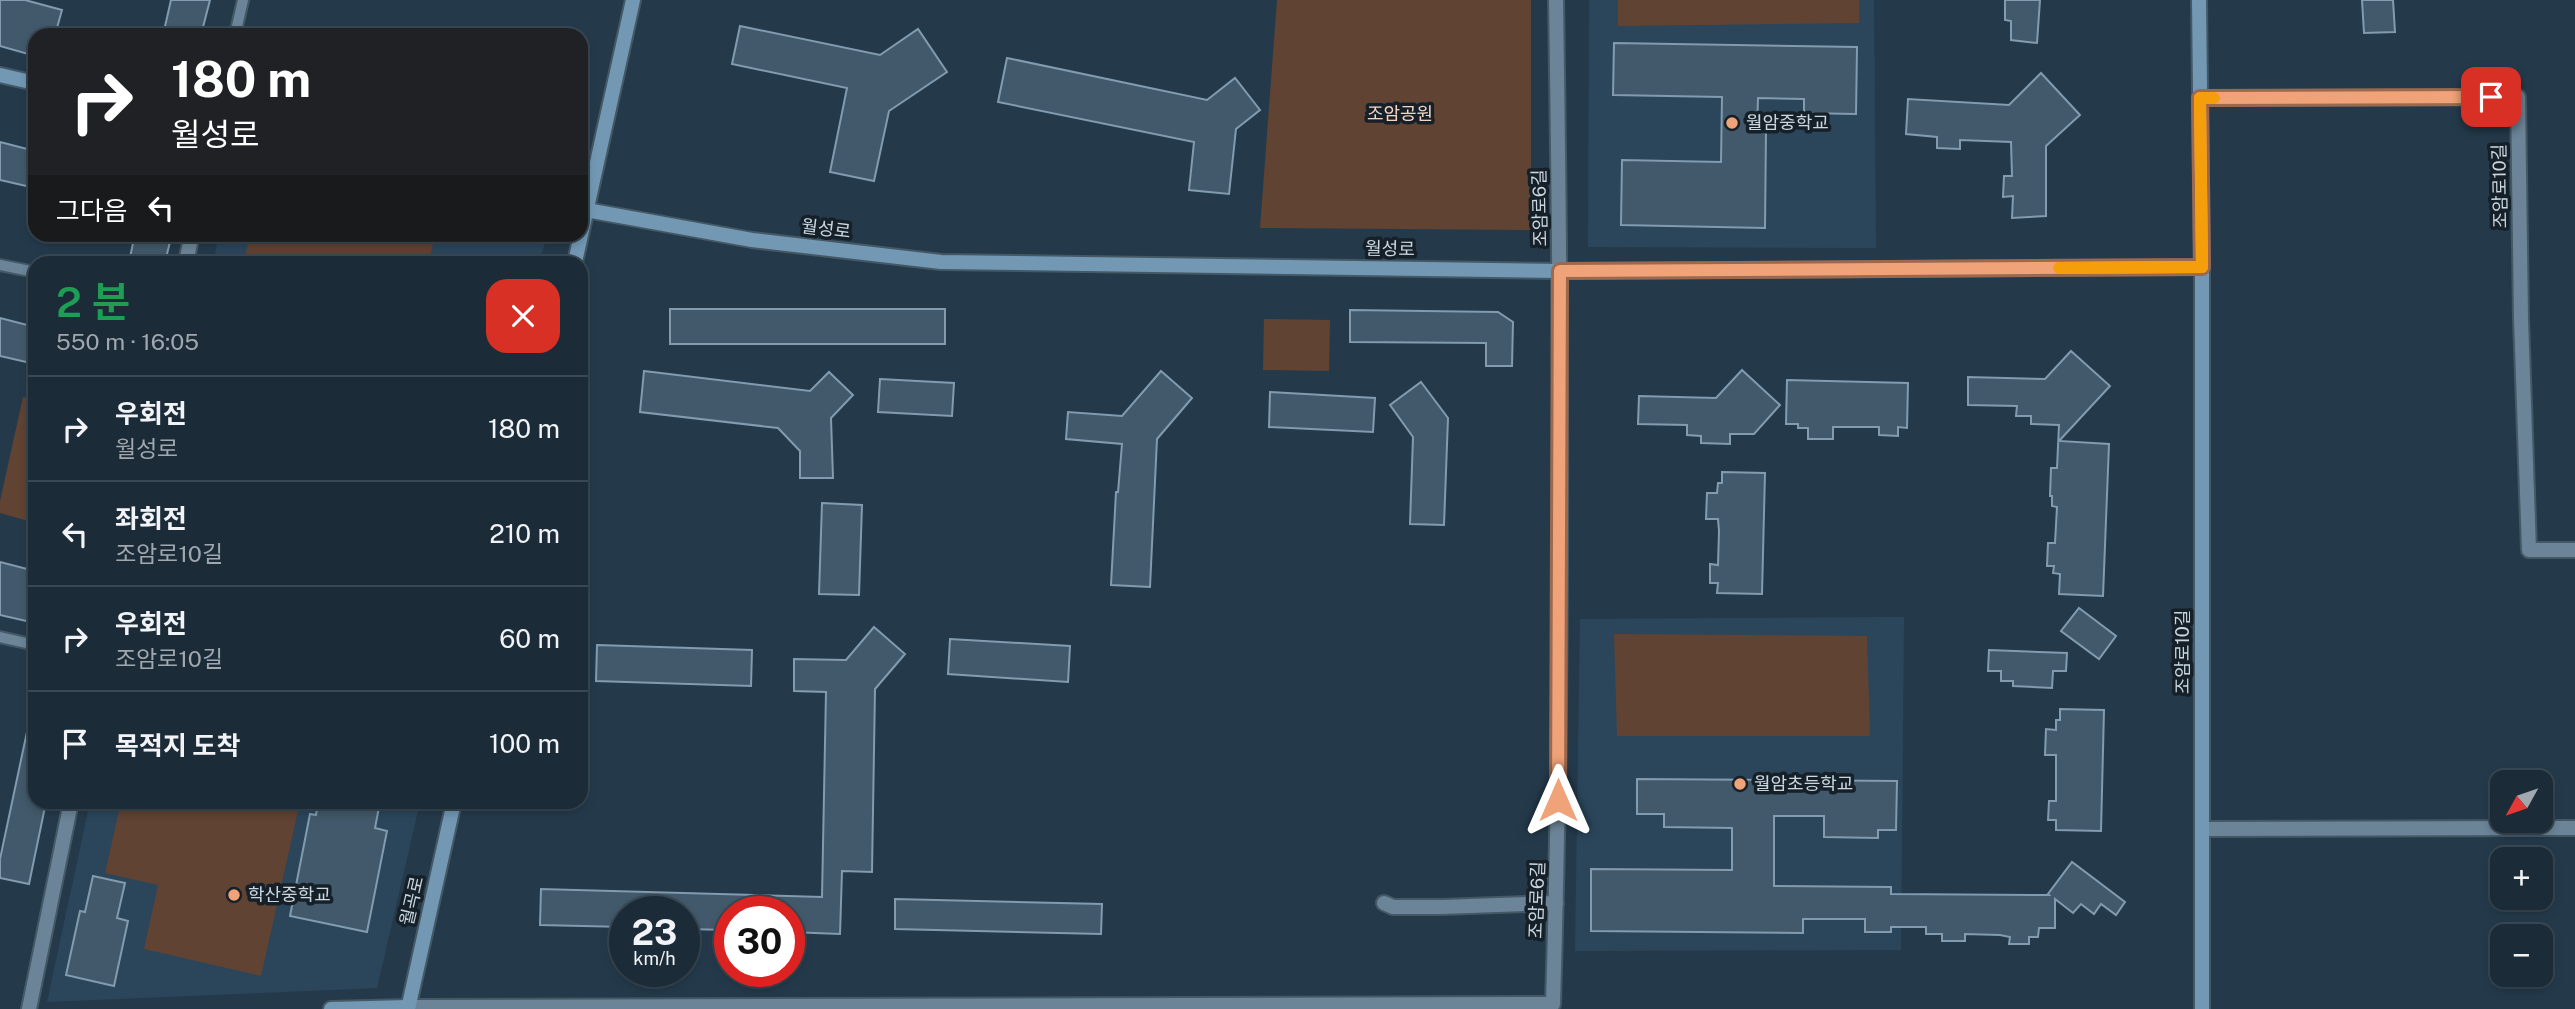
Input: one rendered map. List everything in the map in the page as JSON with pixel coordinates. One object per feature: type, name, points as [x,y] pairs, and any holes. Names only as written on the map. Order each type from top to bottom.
[{"type":"street","points":[[588,193],[633,0]]},
{"type":"street","name":"조암로6길","points":[[408,1008],[1553,1004],[1558,826],[1560,271],[1556,0]]},
{"type":"street","name":"조암로10길","points":[[2199,0],[2202,267],[2202,1009]]},
{"type":"street","points":[[0,75],[28,81]]},
{"type":"street","name":"조암로10길","points":[[2200,98],[2518,97],[2521,319],[2529,550],[2575,550]]},
{"type":"street","name":"월성로","points":[[588,211],[752,240],[940,262],[1560,271],[2202,267]]},
{"type":"street","points":[[29,1009],[70,809]]},
{"type":"street","name":"월곡로","points":[[408,1008],[452,809]]},
{"type":"street","points":[[2202,829],[2575,828]]},
{"type":"street","points":[[1384,903],[1393,907],[1442,907],[1556,903]]},
{"type":"street","points":[[331,1009],[408,1008]]},
{"type":"lane","points":[[237,28],[243,0]]},
{"type":"lane","points":[[0,265],[28,271]]},
{"type":"lane","points":[[0,637],[28,643]]},
{"type":"shaded area","name":"월암중학교","points":[[1589,0],[1874,0],[1876,248],[1588,247]]},
{"type":"shaded area","points":[[217,242],[545,242],[541,256],[214,256]]},
{"type":"shaded area","name":"월암초등학교","points":[[1904,617],[1901,950],[1575,951],[1580,619]]},
{"type":"shaded area","name":"학산중학교","points":[[88,809],[418,809],[377,988],[47,1002]]},
{"type":"green space","name":"조암공원","points":[[1277,0],[1531,0],[1531,230],[1260,228]]},
{"type":"green space","points":[[1618,0],[1859,0],[1859,23],[1618,26]]},
{"type":"green space","points":[[248,242],[433,244],[430,256],[245,256]]},
{"type":"green space","points":[[1264,319],[1330,320],[1329,371],[1263,370]]},
{"type":"green space","points":[[23,397],[28,398],[28,521],[0,513],[0,501]]},
{"type":"green space","points":[[1614,634],[1867,636],[1870,736],[1617,736]]},
{"type":"green space","points":[[119,809],[298,809],[261,976],[144,949],[158,885],[105,873]]},
{"type":"building","points":[[0,0],[25,0],[62,10],[57,28],[28,28],[28,54],[0,46]]},
{"type":"building","points":[[171,0],[210,0],[203,28],[165,28]]},
{"type":"building","points":[[2005,0],[2040,0],[2037,43],[2011,40],[2011,21],[2005,20]]},
{"type":"building","points":[[2362,0],[2393,0],[2395,32],[2364,33]]},
{"type":"building","points":[[740,26],[880,55],[918,29],[947,72],[889,111],[874,181],[830,172],[847,88],[732,64]]},
{"type":"building","points":[[1614,43],[1857,47],[1856,114],[1804,113],[1804,99],[1758,98],[1757,130],[1766,130],[1765,228],[1621,225],[1622,160],[1721,162],[1722,97],[1613,95]]},
{"type":"building","points":[[1007,58],[1207,100],[1235,78],[1260,110],[1236,129],[1229,194],[1189,190],[1194,142],[998,102]]},
{"type":"building","points":[[2041,73],[2080,115],[2046,146],[2046,216],[2012,218],[2013,196],[2003,197],[2004,176],[2012,176],[2011,142],[1960,140],[1960,149],[1937,148],[1937,137],[1906,134],[1908,99],[2009,105]]},
{"type":"building","points":[[0,142],[28,149],[28,186],[0,180]]},
{"type":"building","points":[[133,242],[170,242],[166,256],[130,256]]},
{"type":"building","points":[[670,309],[945,309],[945,344],[670,344]]},
{"type":"building","points":[[1350,310],[1498,312],[1513,322],[1512,366],[1486,366],[1486,343],[1350,342]]},
{"type":"building","points":[[0,318],[28,325],[28,362],[0,356]]},
{"type":"building","points":[[2071,351],[2110,386],[2059,441],[2109,444],[2103,596],[2059,594],[2060,574],[2053,573],[2054,566],[2047,566],[2048,543],[2055,543],[2057,507],[2052,506],[2050,496],[2051,468],[2057,468],[2059,425],[2031,424],[2031,416],[2016,416],[2017,406],[1968,405],[1968,377],[2045,379]]},
{"type":"building","points":[[1742,370],[1780,405],[1754,434],[1730,434],[1730,444],[1701,443],[1701,436],[1687,435],[1687,425],[1638,424],[1639,396],[1716,398]]},
{"type":"building","points":[[644,371],[810,391],[829,372],[853,395],[831,418],[833,478],[800,478],[800,451],[778,428],[640,412]]},
{"type":"building","points":[[1161,371],[1192,398],[1157,439],[1150,587],[1111,585],[1116,492],[1122,444],[1066,439],[1068,412],[1122,416]]},
{"type":"building","points":[[880,379],[954,383],[952,416],[878,412]]},
{"type":"building","points":[[1787,380],[1908,383],[1907,428],[1898,427],[1898,436],[1879,435],[1879,427],[1833,427],[1833,439],[1808,439],[1808,428],[1798,428],[1798,424],[1786,424]]},
{"type":"building","points":[[1421,382],[1448,418],[1444,525],[1410,524],[1413,437],[1390,405]]},
{"type":"building","points":[[1270,392],[1375,398],[1373,432],[1269,427]]},
{"type":"building","points":[[1722,472],[1765,473],[1762,594],[1717,593],[1718,583],[1710,583],[1710,564],[1718,565],[1719,531],[1718,519],[1706,519],[1707,493],[1717,493],[1718,483],[1722,483]]},
{"type":"building","points":[[822,503],[862,505],[859,595],[819,594]]},
{"type":"building","points":[[0,562],[28,569],[28,621],[0,615]]},
{"type":"building","points":[[2079,608],[2116,636],[2099,659],[2061,631]]},
{"type":"building","points":[[874,627],[905,654],[875,689],[872,872],[842,871],[840,934],[805,933],[805,897],[822,897],[826,692],[794,691],[794,659],[846,660]]},
{"type":"building","points":[[950,639],[1070,646],[1068,682],[948,674]]},
{"type":"building","points":[[597,645],[752,650],[751,686],[596,681]]},
{"type":"building","points":[[1989,650],[2067,653],[2066,671],[2053,671],[2052,688],[2013,686],[2013,681],[2001,681],[2001,671],[1988,671]]},
{"type":"building","points":[[2060,709],[2104,710],[2101,831],[2056,830],[2056,820],[2048,820],[2049,801],[2056,801],[2056,755],[2045,755],[2046,729],[2056,730]]},
{"type":"building","points":[[28,727],[28,809],[45,809],[29,884],[0,878],[0,859]]},
{"type":"building","points":[[1637,779],[1897,781],[1896,830],[1878,830],[1878,838],[1824,837],[1824,816],[1774,816],[1774,886],[1891,887],[1891,894],[2049,895],[2072,862],[2125,902],[2116,915],[2101,904],[2094,914],[2081,904],[2073,913],[2055,899],[2055,928],[2039,928],[2038,937],[2029,937],[2029,944],[2009,944],[2010,937],[2000,935],[1965,934],[1965,941],[1942,941],[1942,934],[1926,934],[1926,927],[1891,927],[1891,932],[1865,932],[1865,919],[1803,919],[1803,933],[1591,931],[1591,869],[1732,870],[1732,828],[1664,827],[1664,814],[1637,814]]},
{"type":"building","points":[[317,809],[379,809],[375,828],[387,831],[367,932],[290,916],[310,814],[316,815]]},
{"type":"building","points":[[93,876],[125,883],[117,918],[128,921],[114,986],[66,975],[80,911],[85,912]]},
{"type":"building","points":[[541,889],[787,896],[714,896],[714,930],[700,929],[700,896],[609,896],[609,927],[540,925]]},
{"type":"building","points":[[895,899],[1102,904],[1101,934],[895,929]]},
{"type":"slow traffic","points":[[2059,268],[2202,267],[2200,98],[2214,98]]},
{"type":"place","name":"월암중학교","points":[[1732,123]]},
{"type":"place","name":"월암초등학교","points":[[1740,784]]},
{"type":"place","name":"학산중학교","points":[[234,895]]},
{"type":"route","points":[[1558,800],[1560,271],[2202,267],[2200,98],[2491,97]]}]
